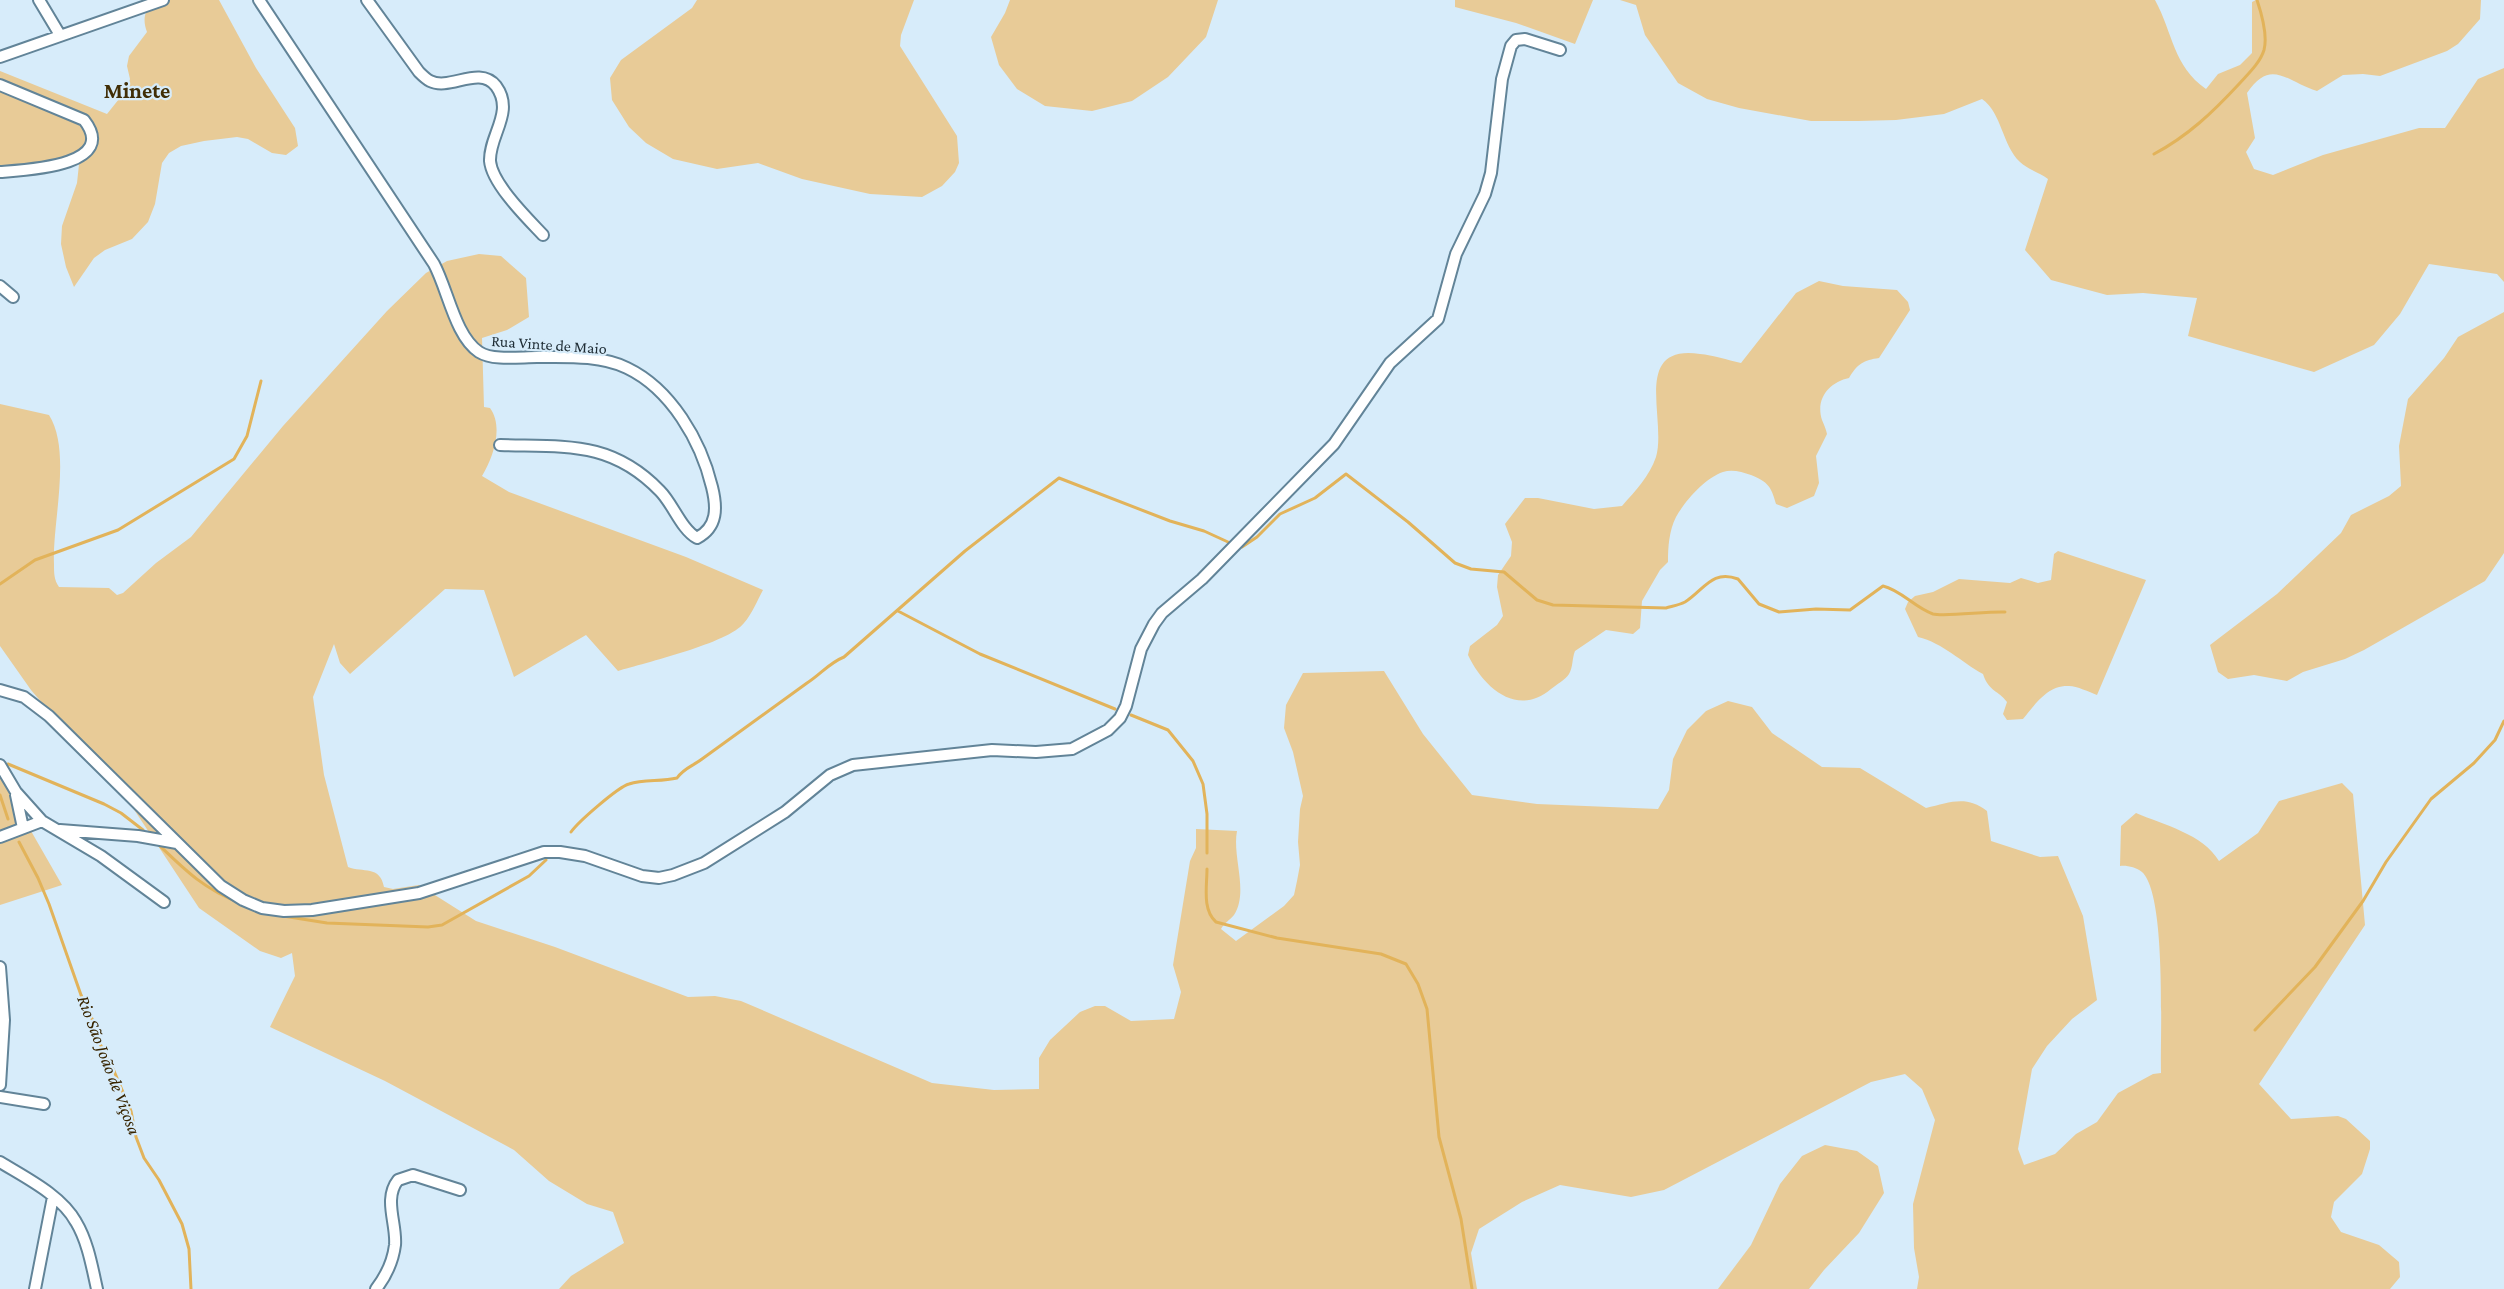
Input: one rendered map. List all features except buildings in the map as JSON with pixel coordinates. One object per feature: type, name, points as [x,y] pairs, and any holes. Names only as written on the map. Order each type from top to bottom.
[{"type":"street","points":[[39,0],[60,35]]},
{"type":"street","points":[[0,57],[149,2],[163,0]]},
{"type":"street","name":"Rua Vinte de Maio","points":[[259,0],[434,264],[450,300],[459,330],[465,339],[485,356],[587,358],[626,368],[645,378],[666,399],[691,432],[702,453],[715,497],[716,516],[707,531],[697,538],[689,532],[659,490],[616,457],[584,449],[500,445]]},
{"type":"street","points":[[367,0],[419,72],[430,81],[478,77],[488,79],[495,86],[503,107],[502,120],[491,150],[490,163],[505,191],[543,236]]},
{"type":"street","points":[[0,690],[24,697],[37,705],[220,886],[253,904],[284,911],[312,910],[419,893],[543,852],[572,853],[642,876],[658,878],[673,875],[704,863],[785,812],[830,775],[853,765],[992,750],[1055,751],[1091,741],[1108,730],[1120,718],[1131,692],[1141,649],[1162,613],[1202,579],[1334,444],[1394,358],[1438,319],[1456,254],[1485,194],[1491,173],[1502,79],[1511,46],[1516,40],[1525,39],[1560,50]]},
{"type":"street","points":[[0,85],[84,120],[92,133],[92,140],[85,154],[74,160],[33,169],[0,172]]},
{"type":"street","points":[[0,286],[13,297]]},
{"type":"street","points":[[0,765],[16,792],[42,821],[101,856],[164,902]]},
{"type":"street","points":[[16,792],[22,828]]},
{"type":"street","points":[[0,837],[42,821]]},
{"type":"street","points":[[57,830],[138,836],[177,843]]},
{"type":"street","points":[[0,967],[4,1020],[0,1084]]},
{"type":"street","points":[[0,1097],[44,1104]]},
{"type":"street","points":[[0,1162],[66,1208],[81,1232],[97,1289]]},
{"type":"street","points":[[376,1289],[383,1280],[393,1255],[395,1244],[391,1197],[398,1180],[413,1175],[460,1190]]},
{"type":"street","points":[[35,1289],[53,1197]]},
{"type":"shaded area","points":[[153,0],[219,0],[256,68],[295,128],[298,146],[286,155],[272,153],[248,139],[237,137],[181,146],[169,153],[162,163],[155,204],[148,222],[132,239],[105,250],[94,258],[74,287],[66,267],[61,244],[62,226],[77,183],[80,155],[0,169],[0,71],[107,114],[127,89],[130,79],[127,66],[129,56],[147,32],[145,15]]},
{"type":"shaded area","points":[[697,0],[914,0],[901,35],[900,46],[957,136],[959,163],[955,172],[942,186],[922,197],[870,194],[802,179],[758,163],[717,169],[673,159],[646,143],[629,127],[612,100],[610,78],[621,60],[692,8]]},
{"type":"shaded area","points":[[1010,0],[1218,0],[1206,37],[1168,77],[1132,101],[1092,111],[1045,106],[1017,89],[999,65],[991,37]]},
{"type":"shaded area","points":[[1455,0],[1593,0],[1575,44],[1516,23],[1455,7]]},
{"type":"shaded area","points":[[1620,0],[2155,0],[2180,59],[2195,80],[2206,89],[2218,74],[2240,65],[2252,53],[2252,2],[2256,0],[2481,0],[2480,19],[2458,44],[2447,51],[2380,76],[2343,75],[2317,91],[2280,75],[2264,76],[2247,93],[2255,138],[2246,152],[2254,169],[2273,175],[2323,155],[2419,128],[2445,128],[2478,79],[2504,68],[2504,282],[2497,274],[2429,264],[2400,314],[2374,345],[2314,372],[2188,336],[2197,298],[2143,293],[2107,295],[2051,280],[2025,250],[2048,179],[2023,164],[2014,155],[1994,112],[1982,99],[1944,114],[1896,120],[1811,121],[1739,108],[1707,99],[1678,83],[1645,35],[1636,5]]},
{"type":"shaded area","points":[[479,254],[501,256],[526,278],[529,317],[507,330],[482,338],[484,407],[490,408],[494,416],[497,433],[493,452],[482,476],[509,492],[686,557],[763,590],[744,623],[722,638],[665,658],[618,671],[586,635],[514,677],[484,590],[445,589],[350,674],[340,663],[334,644],[313,697],[324,775],[348,867],[379,875],[384,887],[393,889],[419,885],[476,921],[555,947],[688,997],[715,996],[741,1001],[932,1083],[994,1090],[1039,1089],[1039,1058],[1050,1040],[1080,1012],[1095,1006],[1105,1006],[1131,1021],[1174,1019],[1181,992],[1173,965],[1190,861],[1196,848],[1196,829],[1237,831],[1240,896],[1234,915],[1221,929],[1236,941],[1284,906],[1294,895],[1300,865],[1298,842],[1303,796],[1293,752],[1284,728],[1286,705],[1303,673],[1384,671],[1423,734],[1472,795],[1537,804],[1658,809],[1669,790],[1673,759],[1687,730],[1706,711],[1728,701],[1752,707],[1772,733],[1822,767],[1860,768],[1926,808],[1958,801],[1980,806],[1987,811],[1991,841],[2040,857],[2058,856],[2083,916],[2097,1000],[2072,1019],[2047,1046],[2032,1069],[2018,1149],[2024,1165],[2055,1154],[2076,1134],[2097,1122],[2118,1093],[2153,1074],[2161,1073],[2159,936],[2155,908],[2150,886],[2142,872],[2131,867],[2120,866],[2121,826],[2136,813],[2193,837],[2212,852],[2219,861],[2258,833],[2279,801],[2342,783],[2353,794],[2365,925],[2259,1084],[2291,1119],[2338,1116],[2346,1119],[2370,1141],[2370,1149],[2362,1174],[2334,1202],[2331,1217],[2341,1232],[2379,1245],[2399,1262],[2400,1277],[2390,1289],[1917,1289],[1919,1277],[1914,1248],[1913,1204],[1935,1120],[1922,1089],[1905,1074],[1871,1082],[1664,1190],[1631,1197],[1560,1185],[1522,1202],[1479,1229],[1471,1253],[1477,1289],[559,1289],[571,1276],[624,1243],[613,1212],[587,1204],[549,1181],[514,1150],[385,1081],[270,1027],[295,976],[292,953],[281,958],[260,951],[199,908],[133,808],[31,690],[0,646],[0,404],[49,415],[56,430],[60,467],[54,547],[54,573],[57,584],[59,587],[109,588],[117,595],[123,593],[156,563],[191,537],[283,426],[387,311],[426,273],[447,261]]},
{"type":"shaded area","points":[[1819,281],[1843,286],[1897,290],[1908,302],[1910,310],[1879,358],[1861,364],[1849,378],[1830,387],[1822,398],[1820,412],[1827,434],[1816,456],[1819,483],[1814,496],[1787,508],[1776,504],[1768,485],[1744,473],[1726,471],[1709,479],[1696,491],[1676,517],[1669,539],[1668,562],[1660,570],[1642,601],[1640,628],[1633,634],[1606,630],[1575,651],[1568,676],[1538,697],[1526,700],[1502,695],[1483,678],[1468,655],[1470,646],[1497,625],[1503,616],[1497,587],[1498,575],[1511,556],[1512,542],[1505,524],[1525,498],[1538,498],[1594,509],[1622,506],[1646,477],[1656,457],[1658,442],[1656,388],[1659,372],[1666,361],[1679,354],[1700,354],[1741,363],[1796,293]]},
{"type":"shaded area","points":[[2504,312],[2504,553],[2485,581],[2364,650],[2345,659],[2303,672],[2287,681],[2254,675],[2228,679],[2218,672],[2210,645],[2277,594],[2341,533],[2351,515],[2389,496],[2401,486],[2399,446],[2408,399],[2444,358],[2458,337]]},
{"type":"shaded area","points":[[2058,551],[2146,580],[2097,695],[2076,687],[2061,687],[2042,697],[2023,719],[2007,720],[2003,714],[2007,702],[1991,688],[1983,674],[1944,648],[1918,637],[1905,609],[1908,602],[1915,596],[1933,592],[1959,579],[2010,583],[2021,578],[2038,583],[2051,580],[2054,554]]},
{"type":"shaded area","points":[[0,777],[62,885],[0,905]]},
{"type":"shaded area","points":[[1825,1145],[1857,1151],[1878,1166],[1884,1193],[1859,1233],[1809,1289],[1718,1289],[1751,1245],[1780,1184],[1802,1156]]},
{"type":"waterway","points":[[2154,154],[2200,123],[2257,64],[2264,50],[2265,38],[2257,0]]},
{"type":"waterway","points":[[0,584],[35,560],[118,530],[234,459],[247,436],[261,381]]},
{"type":"waterway","points":[[1242,547],[1257,537],[1280,514],[1315,498],[1346,474],[1408,522],[1455,563],[1471,569],[1504,572],[1537,600],[1553,605],[1666,608],[1685,602],[1715,579],[1729,577],[1738,579],[1759,604],[1779,612],[1816,609],[1850,610],[1883,586],[1896,591],[1933,614],[2005,612]]},
{"type":"waterway","points":[[571,832],[599,805],[629,784],[677,778],[686,769],[812,680],[829,665],[844,657],[965,551],[1059,478],[1228,542]]},
{"type":"waterway","points":[[898,611],[980,654],[1115,709]]},
{"type":"waterway","points":[[1131,715],[1168,730],[1193,761],[1203,784],[1207,814],[1207,853]]},
{"type":"waterway","points":[[2255,1030],[2315,967],[2363,901],[2386,862],[2431,799],[2474,763],[2495,740],[2504,721]]},
{"type":"waterway","points":[[8,764],[104,804],[121,813],[143,830]]},
{"type":"waterway","name":"Rio São João de Viçosa","points":[[0,795],[8,819]]},
{"type":"waterway","name":"Rio São João de Viçosa","points":[[19,842],[49,904],[81,995],[93,1021],[97,1038],[131,1111],[136,1137],[144,1158],[159,1180],[182,1224],[189,1249],[191,1289]]},
{"type":"waterway","points":[[159,845],[206,885],[240,903]]},
{"type":"waterway","points":[[283,916],[327,923],[428,927],[442,925],[529,876],[546,860]]},
{"type":"waterway","points":[[1207,869],[1207,904],[1216,922],[1277,938],[1381,954],[1406,964],[1418,984],[1427,1009],[1439,1137],[1461,1219],[1472,1289]]},
{"type":"district","name":"Minete","points":[[137,90]]}]
